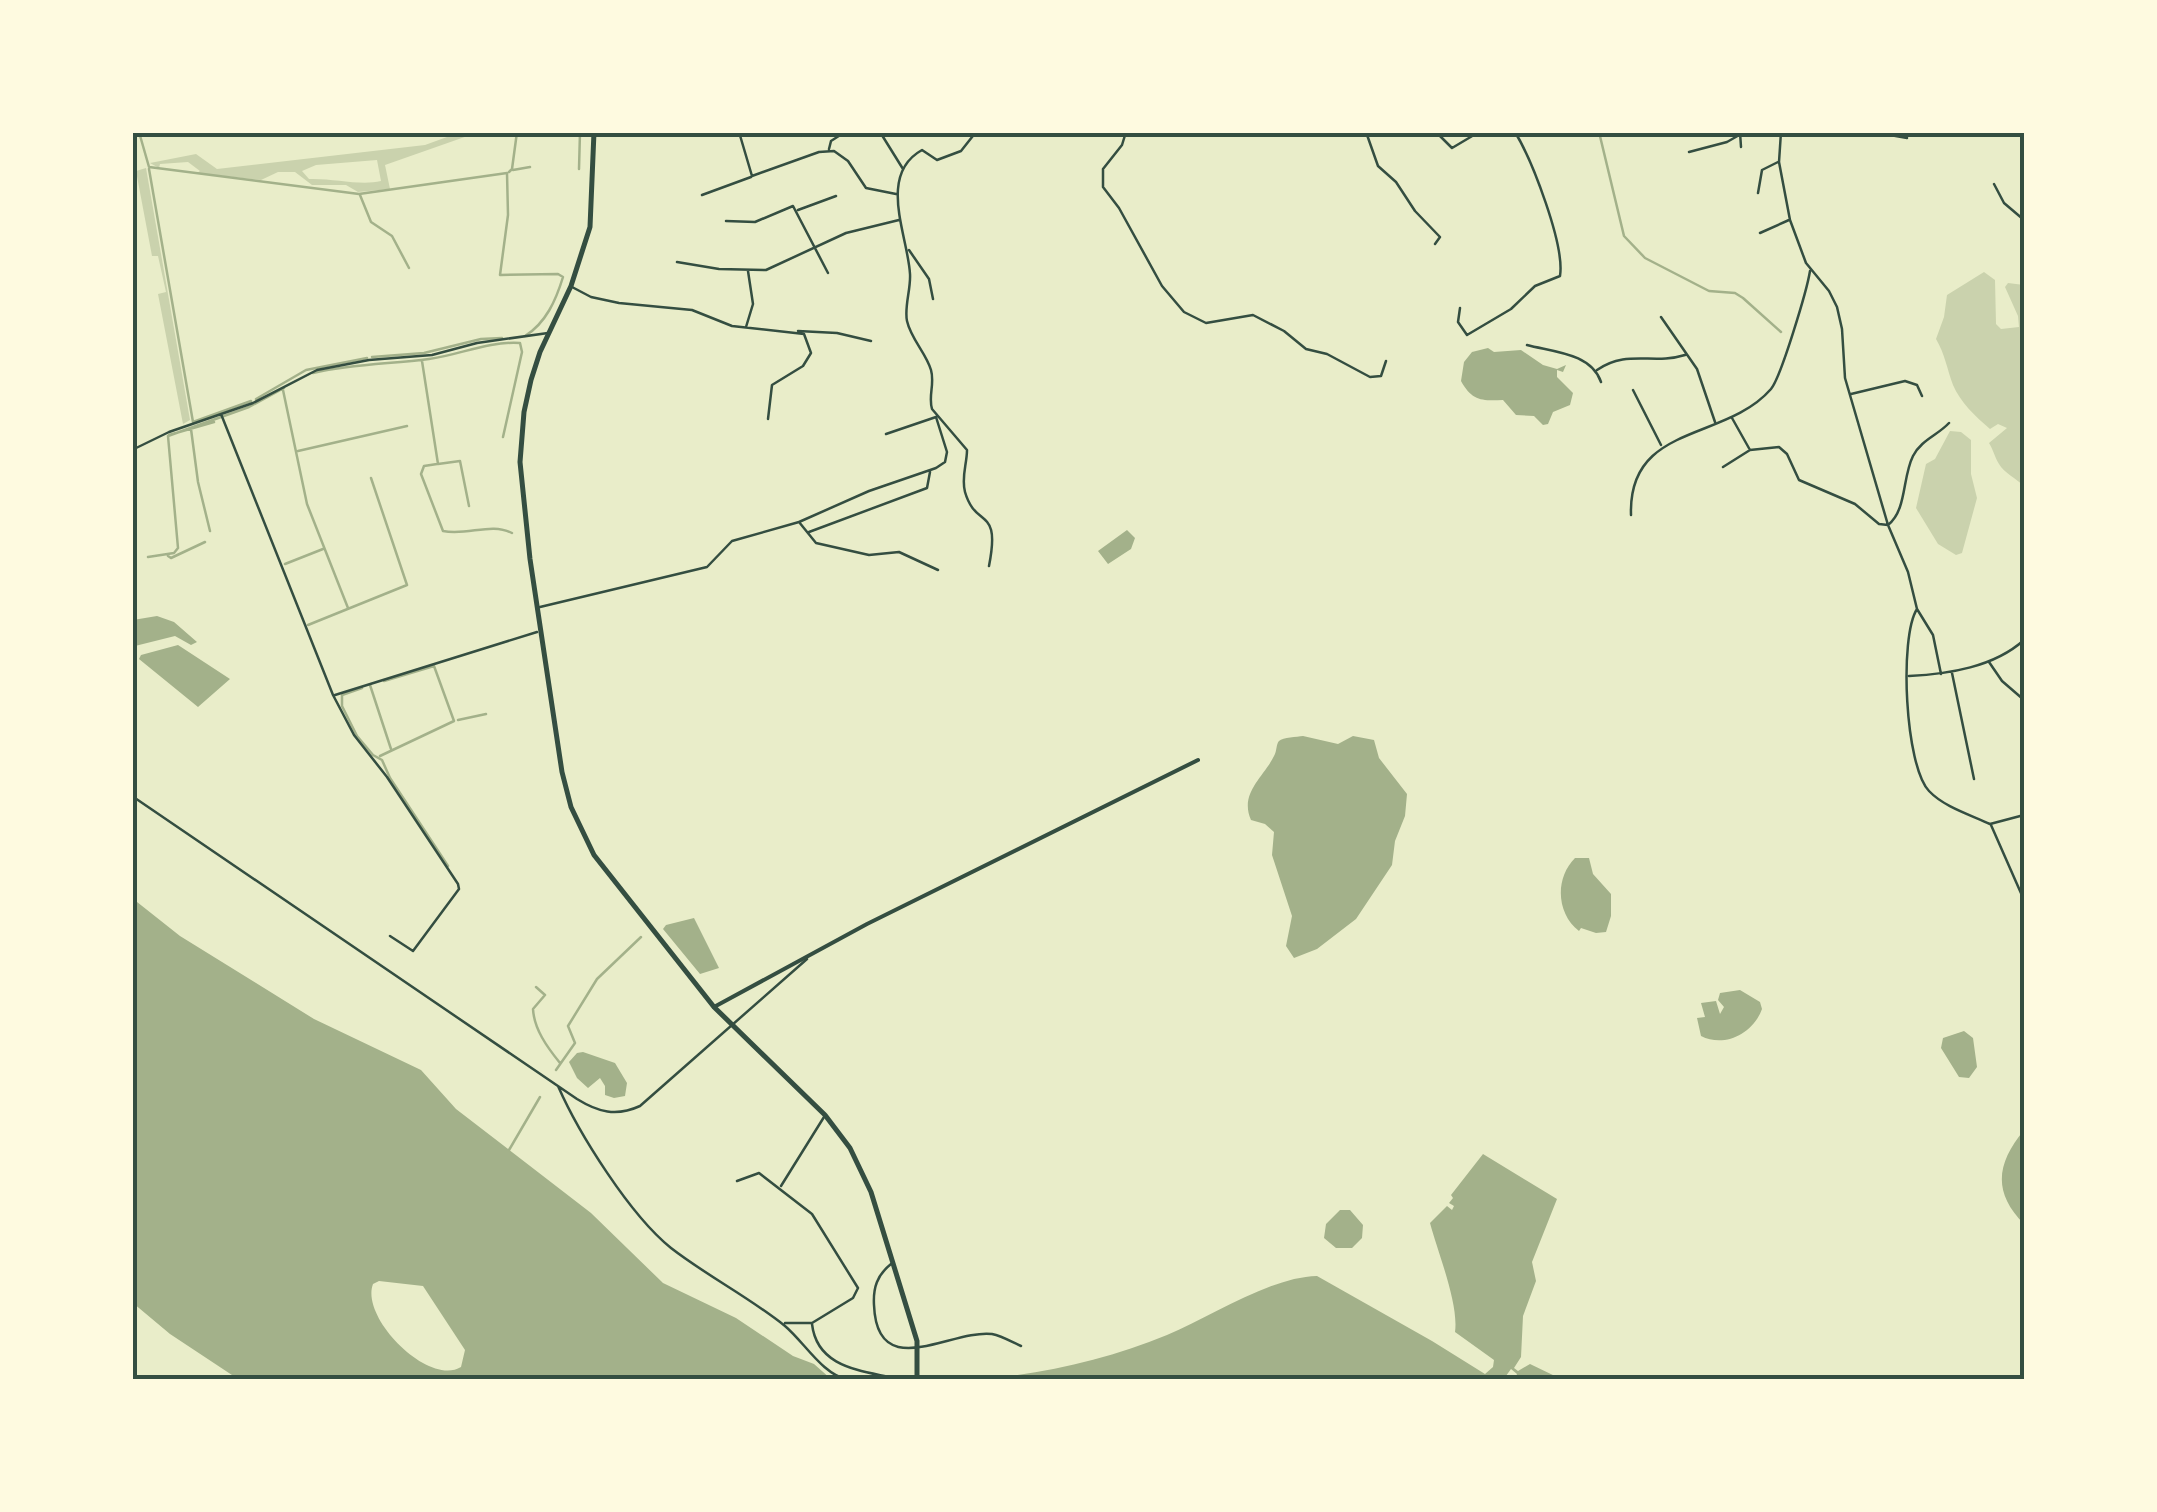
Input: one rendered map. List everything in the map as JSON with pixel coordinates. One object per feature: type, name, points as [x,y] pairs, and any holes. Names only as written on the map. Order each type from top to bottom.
[{"type":"main road","points":[[594,132],[590,227],[531,380],[520,462],[521,496],[562,772],[581,832],[612,879],[714,1007],[825,1115],[860,1165],[912,1324],[918,1354],[916,1380]]},
{"type":"street","points":[[738,132],[752,176]]},
{"type":"street","points":[[828,150],[829,142],[845,132]]},
{"type":"street","points":[[880,132],[904,170]]},
{"type":"street","points":[[538,607],[707,566],[732,541],[799,522],[942,465],[947,452],[930,403],[932,371],[908,322],[908,249],[896,194],[904,170],[922,150],[937,160],[955,155],[976,132]]},
{"type":"street","points":[[1126,132],[1122,145],[1103,168],[1103,187],[1162,286],[1184,312],[1206,323],[1253,315],[1284,330],[1306,349],[1327,354],[1370,377],[1381,376],[1386,362]]},
{"type":"street","points":[[1366,132],[1378,166],[1437,231],[1440,236],[1435,244]]},
{"type":"street","points":[[1436,132],[1452,148],[1479,132]]},
{"type":"street","points":[[1460,308],[1458,322],[1467,335],[1511,310],[1535,286],[1560,276],[1562,258],[1557,238],[1528,153],[1513,132],[1496,132]]},
{"type":"street","points":[[1781,132],[1779,162],[1790,220],[1810,270],[1838,307],[1850,395],[1888,526],[1908,572],[1916,609],[1932,634],[1941,674]]},
{"type":"street","points":[[1874,132],[1908,138]]},
{"type":"street","points":[[1689,152],[1727,142],[1740,134],[1741,147]]},
{"type":"street","points":[[702,195],[828,150],[841,154],[866,188],[896,194]]},
{"type":"street","points":[[1758,193],[1762,170],[1779,162]]},
{"type":"street","points":[[1994,184],[2004,203],[2024,220]]},
{"type":"street","points":[[797,211],[836,196]]},
{"type":"street","points":[[726,221],[755,222],[790,206],[797,211],[828,273]]},
{"type":"street","points":[[677,262],[748,270],[775,267],[858,230],[900,220]]},
{"type":"street","points":[[1760,233],[1790,220]]},
{"type":"street","points":[[908,249],[930,279],[933,299]]},
{"type":"street","points":[[746,328],[753,304],[748,270]]},
{"type":"street","points":[[1631,516],[1630,496],[1649,458],[1662,446],[1732,417],[1762,396],[1777,379],[1810,270]]},
{"type":"street","points":[[570,286],[591,297],[692,310],[721,324],[770,332],[836,334],[871,341]]},
{"type":"street","points":[[1661,317],[1701,376],[1716,423]]},
{"type":"street","points":[[1483,327],[1486,333]]},
{"type":"street","points":[[768,420],[772,385],[802,366],[812,353],[804,334],[796,331]]},
{"type":"street","points":[[132,450],[169,432],[253,403],[317,370],[369,360],[432,355],[476,343],[549,333]]},
{"type":"street","points":[[1527,346],[1576,357],[1597,370],[1601,382]]},
{"type":"street","points":[[1597,370],[1617,358],[1676,358],[1687,354]]},
{"type":"street","points":[[1850,395],[1905,381],[1917,386],[1922,396]]},
{"type":"street","points":[[1633,390],[1662,446]]},
{"type":"street","points":[[221,414],[333,696],[354,735],[388,777],[458,884],[454,901],[413,951],[390,936]]},
{"type":"street","points":[[886,434],[936,417]]},
{"type":"street","points":[[936,417],[966,450],[965,493],[994,533],[990,566]]},
{"type":"street","points":[[1732,417],[1750,450]]},
{"type":"street","points":[[1888,526],[1897,515],[1912,457],[1949,422]]},
{"type":"street","points":[[1723,467],[1750,450],[1771,446],[1784,449],[1798,480],[1856,504],[1888,526]]},
{"type":"street","points":[[808,532],[927,488],[930,470]]},
{"type":"street","points":[[799,522],[816,543],[868,554],[899,552],[938,570]]},
{"type":"street","points":[[1916,609],[1912,617],[1908,676],[1911,743],[1923,782],[1941,800],[1990,824],[2022,886],[2024,900]]},
{"type":"street","points":[[333,696],[542,630]]},
{"type":"street","points":[[1908,676],[1952,672],[1988,661],[2024,640]]},
{"type":"street","points":[[1988,661],[2002,681],[2024,700]]},
{"type":"street","points":[[1952,672],[1974,779]]},
{"type":"street","points":[[714,1007],[944,884],[1198,760]]},
{"type":"street","points":[[132,796],[588,1106],[608,1113],[629,1111],[660,1091],[812,954]]},
{"type":"street","points":[[1990,824],[2024,815]]},
{"type":"street","points":[[557,1084],[624,1198],[648,1228],[673,1250],[782,1324],[830,1372],[848,1380]]},
{"type":"street","points":[[780,1188],[825,1115]]},
{"type":"street","points":[[738,1181],[759,1173],[812,1214],[858,1288],[853,1298],[812,1323],[782,1324]]},
{"type":"street","points":[[892,1263],[878,1278],[874,1296],[877,1327],[882,1337],[894,1345],[922,1348],[990,1334],[1022,1346]]},
{"type":"street","points":[[812,1323],[817,1341],[832,1361],[893,1378]]},
{"type":"shaded area","points":[[458,133],[476,133],[385,165],[390,189],[358,192],[346,185],[312,185],[295,172],[278,172],[261,180],[197,173],[200,171],[188,162],[160,164],[159,168],[150,163],[196,154],[217,169],[425,145]],"holes":[[[377,160],[381,181],[309,179],[302,171],[316,165]]]},
{"type":"shaded area","points":[[146,168],[190,420],[183,424],[158,294],[166,292],[158,256],[152,256],[136,171]]},
{"type":"shaded area","points":[[1984,272],[1995,280],[1996,324],[2001,329],[2019,327],[2005,287],[2008,283],[2024,285],[2024,486],[2001,467],[1989,443],[2007,428],[1998,424],[1990,429],[1964,403],[1936,339],[1947,295]]},
{"type":"shaded area","points":[[1488,348],[1494,352],[1521,350],[1557,369],[1566,365],[1563,372],[1557,370],[1557,377],[1573,393],[1570,405],[1553,412],[1548,424],[1543,425],[1534,416],[1516,415],[1503,400],[1474,396],[1461,381],[1464,362],[1472,352]]},
{"type":"shaded area","points":[[1950,431],[1961,432],[1971,440],[1971,474],[1977,498],[1962,553],[1956,555],[1938,544],[1916,508],[1926,464],[1935,459]]},
{"type":"shaded area","points":[[1127,530],[1135,538],[1131,549],[1108,564],[1098,551]]},
{"type":"shaded area","points":[[157,616],[174,622],[197,642],[191,645],[175,636],[135,646],[133,620]]},
{"type":"shaded area","points":[[178,645],[230,679],[198,707],[139,659],[141,655]]},
{"type":"shaded area","points":[[1303,736],[1338,744],[1353,736],[1374,740],[1379,758],[1407,794],[1392,865],[1356,919],[1317,949],[1294,958],[1286,946],[1292,916],[1272,855],[1274,832],[1251,820],[1248,802],[1279,741]]},
{"type":"shaded area","points":[[1575,858],[1589,858],[1593,874],[1611,894],[1606,932],[1581,928],[1579,931],[1566,915],[1561,885]]},
{"type":"shaded area","points":[[132,898],[180,936],[314,1019],[421,1070],[456,1109],[591,1213],[663,1283],[736,1318],[793,1356],[814,1364],[831,1379],[238,1379],[170,1334],[133,1303]],"holes":[[[379,1281],[423,1286],[465,1350],[461,1367],[447,1371],[416,1358],[400,1346],[377,1314],[373,1284]]]},
{"type":"shaded area","points":[[694,918],[719,968],[700,974],[663,929]]},
{"type":"shaded area","points":[[1740,990],[1760,1002],[1758,1018],[1745,1032],[1728,1039],[1701,1036],[1697,1018],[1705,1017],[1701,1003],[1716,1001],[1720,1014],[1724,1007],[1718,1000],[1720,993]]},
{"type":"shaded area","points":[[1964,1031],[1973,1038],[1977,1067],[1969,1078],[1959,1077],[1941,1048],[1943,1038]]},
{"type":"shaded area","points":[[583,1052],[615,1063],[627,1083],[625,1096],[605,1095],[600,1078],[588,1088],[577,1078],[569,1062]]},
{"type":"shaded area","points":[[2024,1130],[2024,1224],[2007,1200],[2002,1177],[2008,1154]]},
{"type":"shaded area","points":[[1483,1154],[1557,1199],[1532,1262],[1536,1281],[1523,1316],[1521,1357],[1514,1368],[1518,1371],[1530,1364],[1557,1377],[1609,1379],[1515,1379],[1517,1374],[1511,1369],[1503,1380],[981,1379],[1052,1369],[1122,1351],[1167,1335],[1260,1290],[1317,1276],[1485,1374],[1494,1360],[1455,1332],[1451,1293],[1430,1223],[1447,1206],[1452,1210],[1451,1195]]},
{"type":"shaded area","points":[[1340,1210],[1350,1210],[1363,1225],[1362,1238],[1352,1248],[1336,1248],[1324,1238],[1326,1224]]},
{"type":"waterway","points":[[139,132],[149,167],[359,194],[507,173],[508,215],[500,275],[563,277],[549,310],[525,336]]},
{"type":"waterway","points":[[509,172],[517,132]]},
{"type":"waterway","points":[[579,169],[580,132]]},
{"type":"waterway","points":[[1599,132],[1624,236],[1645,258],[1709,291],[1735,293],[1781,332]]},
{"type":"waterway","points":[[513,170],[530,167]]},
{"type":"waterway","points":[[149,169],[193,422],[251,401]]},
{"type":"waterway","points":[[360,195],[371,222],[392,236],[409,268]]},
{"type":"waterway","points":[[372,357],[424,353],[502,338]]},
{"type":"waterway","points":[[313,373],[520,343],[522,352],[503,437]]},
{"type":"waterway","points":[[256,399],[306,370],[367,358]]},
{"type":"waterway","points":[[422,361],[438,464],[460,461],[469,506]]},
{"type":"waterway","points":[[148,557],[174,553],[178,548],[168,436],[249,407],[284,388]]},
{"type":"waterway","points":[[283,390],[307,504],[348,608]]},
{"type":"waterway","points":[[169,435],[214,422]]},
{"type":"waterway","points":[[298,451],[407,426]]},
{"type":"waterway","points":[[191,429],[210,531]]},
{"type":"waterway","points":[[437,464],[424,466],[421,474],[443,531],[496,529],[512,533]]},
{"type":"waterway","points":[[308,625],[407,585],[371,478]]},
{"type":"waterway","points":[[168,556],[205,542]]},
{"type":"waterway","points":[[285,564],[323,549]]},
{"type":"waterway","points":[[380,756],[454,721],[434,666],[384,681]]},
{"type":"waterway","points":[[370,685],[391,749]]},
{"type":"waterway","points":[[362,688],[342,695],[342,706],[357,736],[382,760],[448,866]]},
{"type":"waterway","points":[[458,720],[486,714]]},
{"type":"waterway","points":[[556,1070],[575,1043],[568,1026],[597,979],[641,937]]},
{"type":"waterway","points":[[536,987],[545,995],[533,1009],[536,1024],[560,1063]]},
{"type":"waterway","points":[[509,1150],[540,1097]]}]
